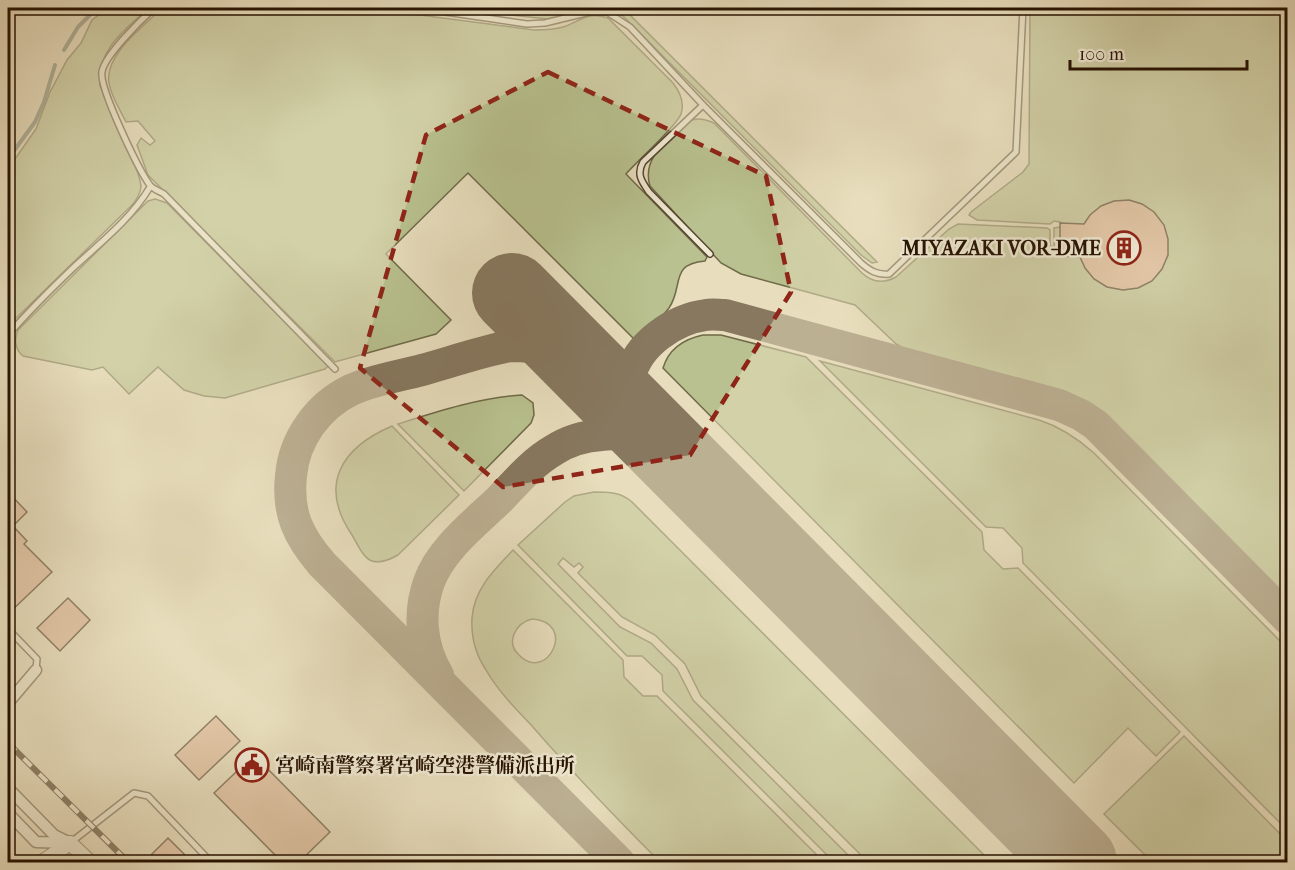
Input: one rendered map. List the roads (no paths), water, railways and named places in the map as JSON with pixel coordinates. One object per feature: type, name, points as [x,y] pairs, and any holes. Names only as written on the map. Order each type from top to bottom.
[{"type":"street","points":[[8,703],[36,670]]},
{"type":"street","points":[[8,788],[54,835],[70,843],[90,862]]},
{"type":"street","points":[[8,813],[36,842],[70,843]]},
{"type":"street","points":[[42,862],[70,843]]},
{"type":"street","points":[[56,862],[70,843]]},
{"type":"lane","points":[[154,8],[106,60],[101,74],[102,84],[113,110],[150,187],[164,194],[335,369]]},
{"type":"lane","points":[[418,8],[526,24],[545,23],[594,11],[607,12],[630,27],[703,105],[861,263],[880,275],[889,274],[1016,152],[1023,8]]},
{"type":"lane","points":[[703,105],[643,162],[639,168],[639,175],[641,182],[649,192],[710,254]]},
{"type":"lane","points":[[8,335],[40,298],[121,224],[150,187]]},
{"type":"lane","points":[[8,629],[37,659],[36,670]]},
{"type":"lane","points":[[70,843],[134,793],[148,796],[211,862]]},
{"type":"waterway","points":[[64,50],[78,27],[97,8]]},
{"type":"waterway","points":[[8,159],[35,122],[44,102],[55,65]]},
{"type":"railway","points":[[8,743],[128,862]]},
{"type":"place","name":"MIYAZAKI VOR-DME","points":[[1124,248]]},
{"type":"place","name":"宮崎南警察署宮崎空港警備派出所","points":[[252,765]]}]
